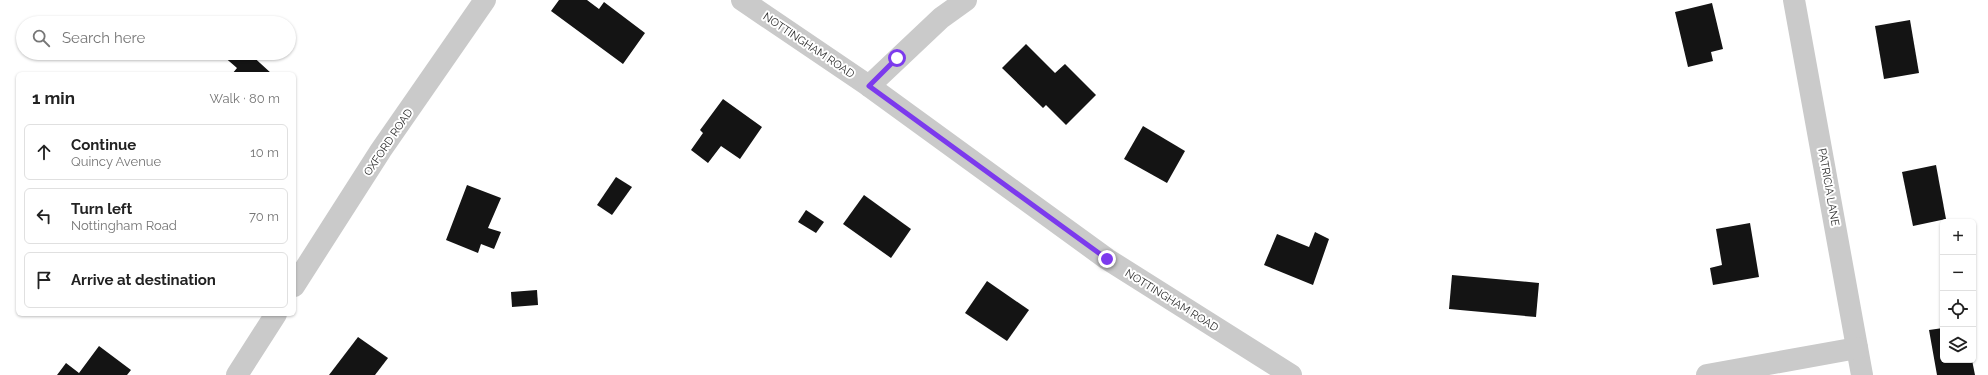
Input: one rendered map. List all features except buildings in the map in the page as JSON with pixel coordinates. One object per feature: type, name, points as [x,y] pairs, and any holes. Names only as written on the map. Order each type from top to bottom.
[{"type":"street","name":"OXFORD ROAD","points":[[296,283],[381,150],[485,0]]},
{"type":"street","name":"NOTTINGHAM ROAD","points":[[742,0],[869,86],[1107,259],[1291,375]]},
{"type":"street","points":[[869,86],[941,18],[966,0]]},
{"type":"street","name":"PATRICIA LANE","points":[[1794,0],[1862,375]]},
{"type":"street","points":[[237,375],[275,316]]},
{"type":"street","points":[[1707,375],[1857,348]]},
{"type":"route","points":[[897,58],[869,86],[1107,259]]}]
